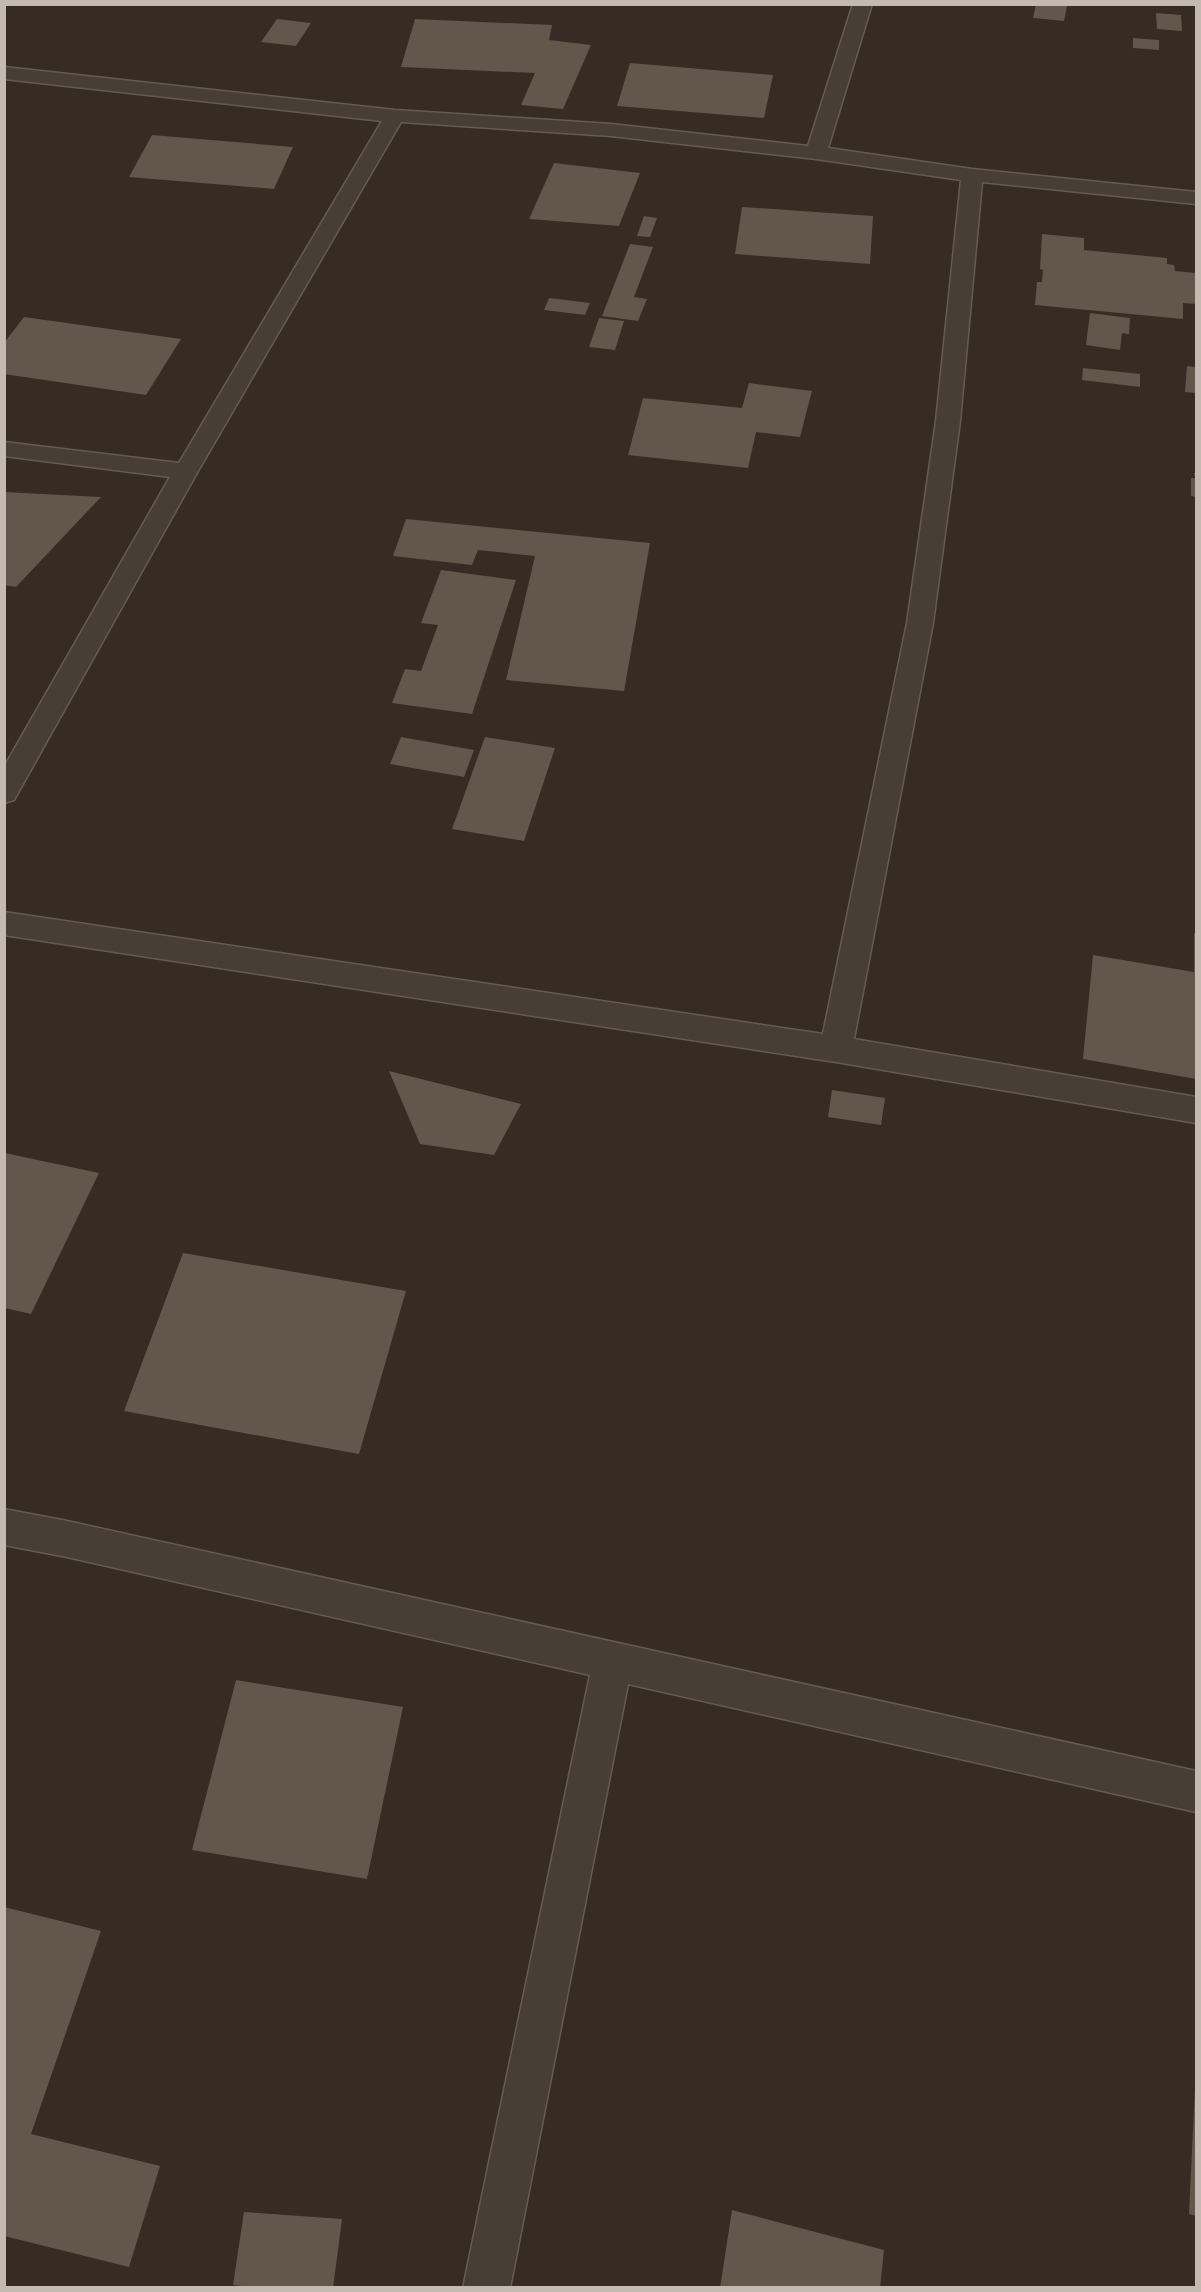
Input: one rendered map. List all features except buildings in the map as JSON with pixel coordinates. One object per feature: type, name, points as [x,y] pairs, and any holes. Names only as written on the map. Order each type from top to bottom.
[{"type":"street","points":[[816,153],[863,4]]},
{"type":"street","points":[[4,73],[395,116],[611,130],[816,153],[972,175],[1197,198]]},
{"type":"street","points":[[4,793],[186,471],[395,116]]},
{"type":"street","points":[[836,1049],[920,623],[948,421],[972,175]]},
{"type":"street","points":[[4,449],[186,471]]},
{"type":"street","points":[[4,923],[836,1049],[1197,1110]]},
{"type":"street","points":[[4,1527],[67,1539],[1197,1792]]},
{"type":"street","points":[[486,2288],[613,1661]]}]
